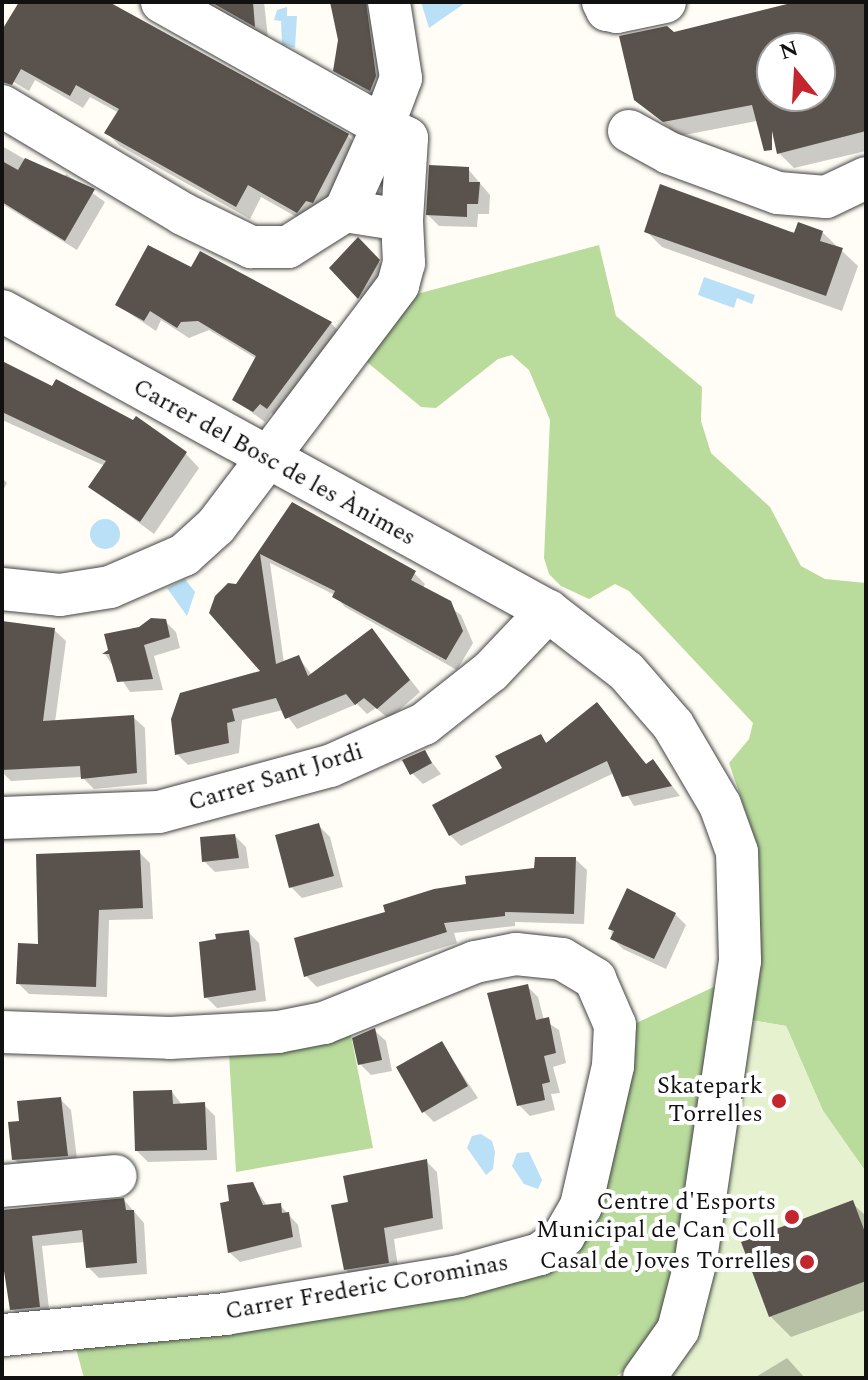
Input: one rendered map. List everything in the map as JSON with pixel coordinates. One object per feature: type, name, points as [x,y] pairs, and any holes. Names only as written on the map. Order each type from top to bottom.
[{"type":"street","points":[[2,589],[60,595],[147,575],[184,555],[216,526],[269,461],[398,285],[404,263],[402,220],[407,138],[162,2]]},
{"type":"street","points":[[2,106],[183,214],[251,247],[288,247],[345,211],[383,126],[401,78],[389,2]]},
{"type":"street","points":[[605,6],[665,2]]},
{"type":"street","points":[[629,131],[669,153],[778,193],[826,197],[866,178]]},
{"type":"street","points":[[345,211],[402,220]]},
{"type":"street","name":"Carrer del Bosc de les Ànimes","points":[[2,311],[269,461],[548,611],[626,671],[673,725],[720,805],[737,852],[739,982],[696,1260],[678,1330],[644,1378]]},
{"type":"street","name":"Carrer Sant Jordi","points":[[2,818],[159,812],[330,766],[424,724],[491,671],[548,611]]},
{"type":"street","name":"Carrer Frederic Corominas","points":[[2,1032],[170,1038],[278,1032],[324,1023],[475,962],[516,954],[562,959],[595,979],[615,1025],[613,1066],[581,1206],[564,1236],[540,1254],[460,1276],[226,1314],[2,1335]]},
{"type":"street","points":[[2,1186],[116,1176]]},
{"type":"green space","points":[[599,245],[616,316],[702,387],[701,421],[711,453],[770,507],[801,566],[825,579],[866,583],[866,1172],[823,1111],[786,1026],[750,1020],[760,895],[758,848],[729,763],[749,739],[753,723],[629,591],[615,584],[589,599],[561,586],[549,574],[544,558],[550,420],[529,370],[512,355],[498,359],[436,408],[421,407],[367,362],[417,294]]},
{"type":"green space","points":[[716,986],[679,1247],[664,1315],[628,1368],[614,1378],[84,1378],[75,1345],[350,1310],[601,1207],[636,1044],[634,1024]]},
{"type":"green space","name":"Centre d'Esports Municipal de Can Coll","points":[[750,1020],[786,1026],[823,1111],[866,1172],[866,1378],[667,1378]]},
{"type":"green space","points":[[350,1030],[373,1148],[236,1172],[229,1054]]},
{"type":"water","points":[[421,2],[465,2],[465,3],[429,28]]},
{"type":"water","points":[[287,7],[287,16],[297,16],[295,48],[282,44],[281,21],[274,20],[277,10]]},
{"type":"water","points":[[704,277],[755,295],[752,304],[737,298],[734,308],[698,295]]},
{"type":"water","points":[[105,519],[116,523],[120,534],[116,545],[105,549],[94,545],[90,534],[94,523]]},
{"type":"water","points":[[185,579],[195,592],[187,616],[167,588]]},
{"type":"water","points":[[481,1134],[492,1141],[495,1152],[493,1169],[486,1175],[467,1148],[472,1136]]},
{"type":"water","points":[[529,1152],[542,1180],[538,1189],[524,1184],[512,1166],[517,1153]]},
{"type":"building","points":[[19,2],[109,2],[349,134],[313,203],[306,201],[297,213],[248,185],[236,207],[104,133],[119,109],[76,85],[70,96],[21,69],[12,85],[2,82],[2,30]]},
{"type":"building","points":[[211,2],[253,2],[255,27]]},
{"type":"building","points":[[330,2],[366,2],[376,76],[370,91],[333,71],[338,40]]},
{"type":"building","points":[[795,2],[866,2],[866,131],[777,154],[772,131],[772,150],[764,151],[752,105],[663,122],[634,100],[619,36],[667,26],[674,32]]},
{"type":"building","points":[[25,158],[95,189],[65,241],[2,202],[2,161],[18,170]]},
{"type":"building","points":[[429,165],[469,167],[469,182],[480,182],[478,204],[467,204],[467,217],[426,215]]},
{"type":"building","points":[[660,184],[794,233],[798,222],[823,231],[820,241],[843,248],[826,296],[644,232]]},
{"type":"building","points":[[358,237],[380,260],[358,299],[329,268]]},
{"type":"building","points":[[148,245],[191,267],[200,251],[332,322],[267,409],[260,404],[253,412],[232,400],[256,356],[198,321],[181,322],[177,328],[150,311],[144,321],[115,305]]},
{"type":"building","points":[[2,361],[52,386],[56,379],[133,420],[136,416],[187,452],[140,522],[88,487],[106,461],[2,412]]},
{"type":"building","points":[[292,502],[416,571],[411,580],[451,601],[463,631],[446,660],[332,597],[335,591],[260,554],[276,664],[299,655],[308,676],[372,628],[410,680],[377,709],[364,698],[355,705],[346,694],[285,719],[276,698],[232,709],[235,721],[227,723],[229,743],[175,755],[171,719],[180,693],[260,671],[209,613],[215,596],[228,583],[236,584]]},
{"type":"building","points":[[151,618],[166,619],[170,637],[144,645],[153,679],[117,682],[109,654],[102,654],[108,650],[104,634],[139,627]]},
{"type":"building","points":[[2,621],[55,628],[43,721],[134,715],[137,773],[81,779],[80,766],[2,770]]},
{"type":"building","points":[[597,702],[646,764],[653,759],[672,786],[622,797],[607,761],[449,836],[432,805],[502,768],[495,756],[541,734],[546,743]]},
{"type":"building","points":[[425,750],[432,763],[410,775],[402,760]]},
{"type":"building","points":[[319,823],[334,876],[289,888],[275,835]]},
{"type":"building","points":[[235,834],[239,858],[202,862],[200,837]]},
{"type":"building","points":[[140,850],[143,908],[99,910],[96,987],[16,984],[18,943],[38,944],[36,854]]},
{"type":"building","points":[[535,857],[576,857],[574,914],[505,912],[505,916],[444,923],[447,932],[304,977],[294,938],[385,912],[383,905],[434,889],[466,884],[465,876],[534,868]]},
{"type":"building","points":[[627,888],[676,913],[654,959],[610,939],[614,931],[608,929]]},
{"type":"building","points":[[249,930],[256,990],[204,998],[199,942],[216,939],[215,934]]},
{"type":"building","points":[[528,984],[536,1020],[549,1017],[556,1053],[544,1056],[550,1082],[542,1084],[545,1100],[517,1106],[487,993]]},
{"type":"building","points":[[375,1028],[382,1060],[358,1065],[352,1038]]},
{"type":"building","points":[[442,1041],[468,1086],[422,1113],[396,1067]]},
{"type":"building","points":[[172,1090],[173,1104],[205,1102],[207,1150],[135,1151],[133,1091]]},
{"type":"building","points":[[61,1097],[68,1156],[12,1160],[8,1122],[19,1121],[17,1101]]},
{"type":"building","points":[[427,1159],[433,1218],[384,1228],[389,1263],[344,1270],[331,1205],[348,1202],[343,1176]]},
{"type":"building","points":[[253,1182],[263,1205],[281,1203],[282,1213],[289,1212],[293,1237],[228,1253],[220,1203],[229,1201],[227,1185]]},
{"type":"building","points":[[124,1198],[126,1210],[134,1210],[137,1263],[86,1268],[82,1230],[32,1236],[40,1307],[10,1310],[2,1258],[2,1210]]},
{"type":"building","name":"Casal de Joves Torrelles","points":[[853,1200],[866,1235],[866,1281],[769,1317],[741,1242]]},
{"type":"place","name":"Skatepark Torrelles","points":[[779,1101]]},
{"type":"place","name":"Centre d'Esports Municipal de Can Coll","points":[[792,1217]]},
{"type":"place","name":"Casal de Joves Torrelles","points":[[807,1262]]}]
